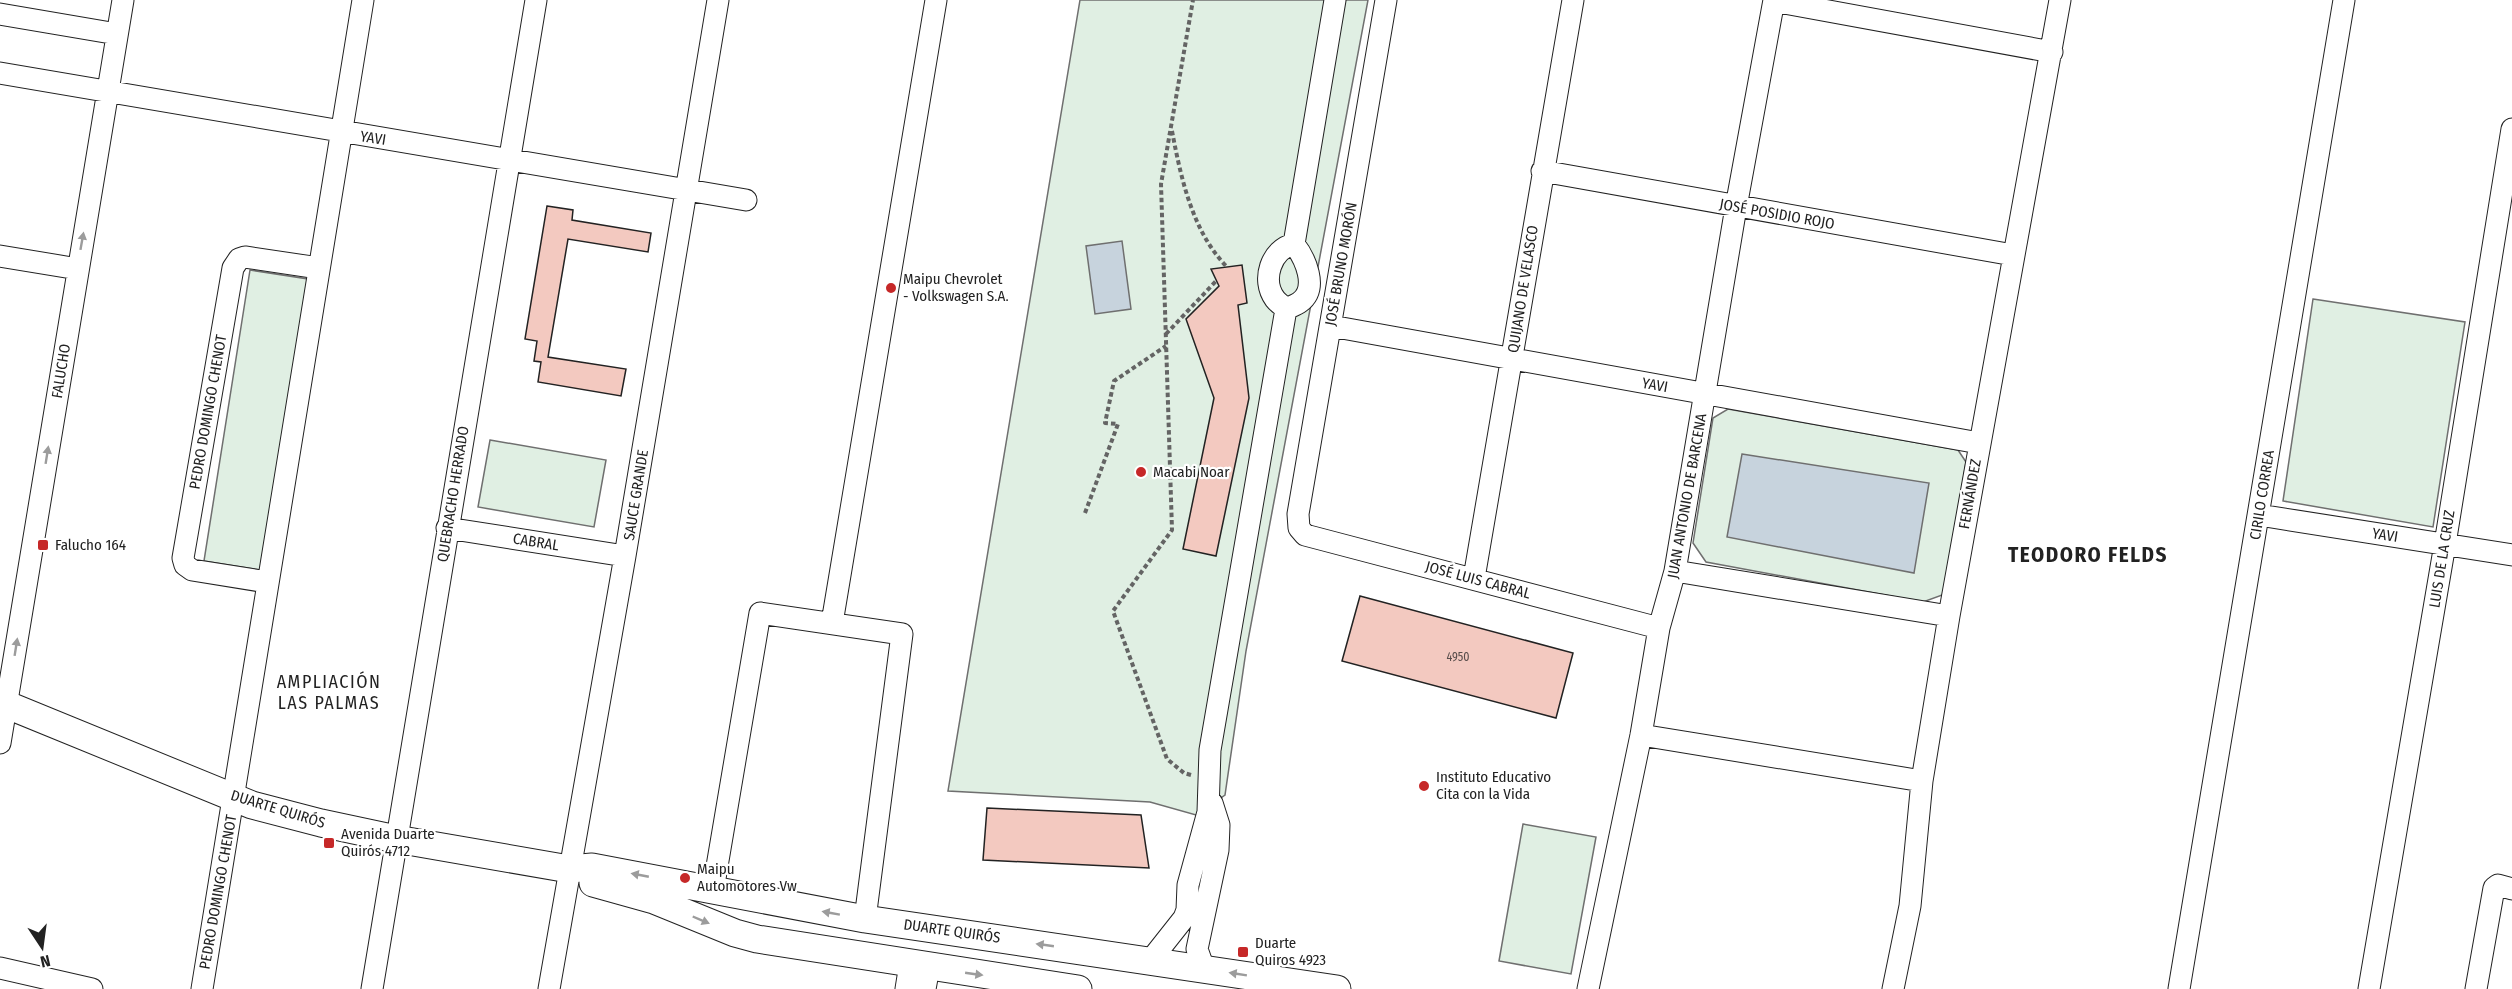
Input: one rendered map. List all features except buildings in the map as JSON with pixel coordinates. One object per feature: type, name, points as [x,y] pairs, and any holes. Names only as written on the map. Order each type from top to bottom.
[{"type":"main road","name":"DUARTE QUIRÓS","points":[[3,704],[252,805],[321,823],[396,839],[569,869],[592,867],[865,919],[1337,989]]},
{"type":"main road","name":"DUARTE QUIRÓS","points":[[569,869],[589,881],[654,900],[735,933],[918,977],[1078,989]]},
{"type":"street","name":"FALUCHO","points":[[0,743],[3,704],[123,0]]},
{"type":"street","name":"PEDRO DOMINGO CHENOT","points":[[202,989],[363,0]]},
{"type":"street","name":"QUEBRACHO HERRADO","points":[[372,989],[536,0]]},
{"type":"street","name":"SAUCE GRANDE","points":[[549,989],[625,556],[718,0]]},
{"type":"street","points":[[832,623],[936,0]]},
{"type":"street","points":[[1286,309],[1301,302],[1307,291],[1309,272],[1305,258],[1294,244],[1335,0]]},
{"type":"street","name":"JOSÉ BRUNO MORÓN","points":[[1299,528],[1298,514],[1386,0]]},
{"type":"street","name":"QUIJANO DE VELASCO","points":[[1474,578],[1573,0]]},
{"type":"street","points":[[1774,0],[2052,52]]},
{"type":"street","name":"JUAN ANTONIO DE BARCENA","points":[[1588,989],[1641,735],[1659,628],[1675,571],[1736,207],[1774,0]]},
{"type":"street","name":"FERNÁNDEZ","points":[[1893,989],[1910,906],[1922,781],[1949,616],[2060,0]]},
{"type":"street","name":"CIRILO CORREA","points":[[2180,989],[2344,0]]},
{"type":"street","points":[[0,14],[117,34]]},
{"type":"street","name":"YAVI","points":[[0,73],[746,200]]},
{"type":"street","name":"LUIS DE LA CRUZ","points":[[2369,989],[2445,544],[2512,129]]},
{"type":"street","name":"JOSÉ POSIDIO ROJO","points":[[1542,171],[2013,255]]},
{"type":"street","points":[[1286,309],[1274,298],[1269,276],[1272,262],[1277,254],[1285,246],[1294,244]]},
{"type":"street","points":[[0,256],[78,269]]},
{"type":"street","name":"PEDRO DOMINGO CHENOT","points":[[267,582],[192,570],[185,565],[183,558],[233,268],[239,259],[245,256],[320,268]]},
{"type":"street","points":[[1150,961],[1184,918],[1187,910],[1188,885],[1210,790],[1210,750],[1286,309]]},
{"type":"street","name":"YAVI","points":[[1331,326],[1979,443]]},
{"type":"street","name":"YAVI","points":[[2259,515],[2512,555]]},
{"type":"street","name":"CABRAL","points":[[447,528],[625,556]]},
{"type":"street","name":"JOSÉ LUIS CABRAL","points":[[1299,528],[1305,535],[1659,628]]},
{"type":"street","points":[[1675,571],[1949,616]]},
{"type":"street","points":[[713,890],[760,613],[903,634],[865,919]]},
{"type":"street","points":[[1641,735],[1922,781]]},
{"type":"street","points":[[1204,969],[1197,949],[1218,850],[1219,825],[1210,790]]},
{"type":"street","points":[[2476,989],[2494,888],[2498,885],[2512,889]]},
{"type":"street","points":[[0,968],[92,989]]},
{"type":"path","points":[[1193,0],[1161,184],[1172,530],[1113,611],[1167,759],[1210,790]]},
{"type":"path","points":[[1171,126],[1182,180],[1197,222],[1215,254],[1227,267]]},
{"type":"path","points":[[1166,335],[1216,280]]},
{"type":"path","points":[[1085,513],[1118,424],[1105,423],[1114,381],[1166,346]]},
{"type":"green space","name":"Macabi Noar","points":[[1080,0],[1368,0],[1246,651],[1225,795],[1196,815],[1150,802],[948,791]]},
{"type":"green space","points":[[250,270],[308,279],[261,570],[204,561]]},
{"type":"green space","points":[[2313,299],[2465,322],[2433,527],[2283,501]]},
{"type":"green space","points":[[1728,409],[1958,450],[1966,462],[1945,594],[1923,602],[1706,562],[1693,543],[1713,418]]},
{"type":"green space","points":[[490,440],[606,460],[594,527],[478,507]]},
{"type":"green space","points":[[1523,824],[1596,837],[1571,974],[1499,961]]},
{"type":"shaded area","points":[[1122,241],[1131,309],[1095,314],[1086,246]]},
{"type":"shaded area","points":[[1742,454],[1929,483],[1914,573],[1727,537]]},
{"type":"place","name":"Maipu Chevrolet - Volkswagen S.A.","points":[[891,288]]},
{"type":"place","name":"Macabi Noar","points":[[1141,472]]},
{"type":"place","name":"Falucho 164","points":[[43,545]]},
{"type":"place","name":"Instituto Educativo Cita con la Vida","points":[[1424,786]]},
{"type":"place","name":"Avenida Duarte Quirós 4712","points":[[329,843]]},
{"type":"place","name":"Maipu Automotores Vw","points":[[685,878]]},
{"type":"place","name":"Duarte Quiros 4923","points":[[1243,952]]},
{"type":"district","name":"TEODORO FELDS","points":[[2088,555]]},
{"type":"district","name":"AMPLIACIÓN LAS PALMAS","points":[[329,692]]}]
